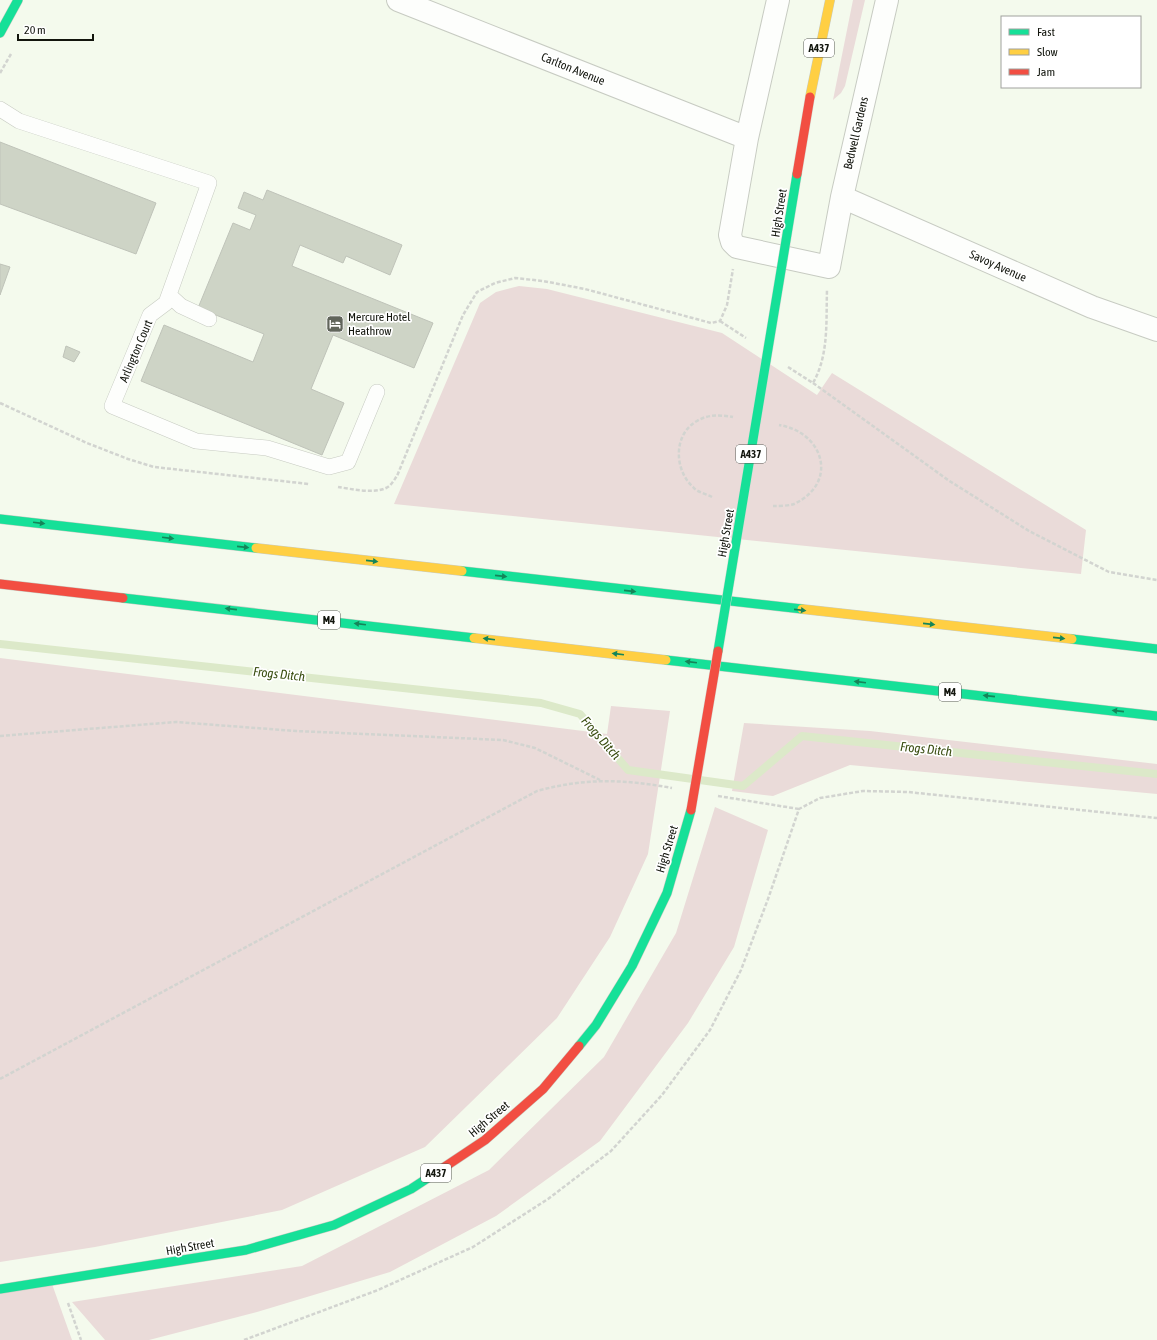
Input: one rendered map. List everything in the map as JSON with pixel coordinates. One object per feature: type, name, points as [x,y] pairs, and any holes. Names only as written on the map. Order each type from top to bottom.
[{"type":"main road","points":[[0,33],[18,0]]},
{"type":"main road","name":"High Street","points":[[0,1289],[246,1250],[334,1225],[411,1189],[485,1140],[543,1089],[596,1025],[632,966],[667,893],[691,810],[810,97],[830,0]]},
{"type":"main road","points":[[0,519],[1157,649]]},
{"type":"main road","name":"M4","points":[[0,584],[1157,716]]},
{"type":"street","name":"Carlton Avenue","points":[[398,0],[747,138]]},
{"type":"street","points":[[778,0],[747,138],[730,235],[732,242],[737,247],[829,267]]},
{"type":"street","name":"Bedwell Gardens","points":[[829,267],[842,197],[886,0]]},
{"type":"street","name":"Savoy Avenue","points":[[842,197],[1092,307],[1157,330]]},
{"type":"lane","name":"Arlington Court","points":[[0,110],[19,121],[209,183],[166,303],[150,315],[112,406],[196,442],[267,448],[329,467],[348,462],[377,392]]},
{"type":"lane","points":[[169,295],[181,306],[209,319]]},
{"type":"path","points":[[813,383],[819,372],[824,354],[829,267]]},
{"type":"path","points":[[720,321],[746,338]]},
{"type":"path","points":[[786,365],[948,480],[1029,531],[1109,572],[1157,580]]},
{"type":"path","points":[[712,497],[694,488],[684,478],[679,461],[679,446],[685,430],[696,421],[711,416],[724,416],[783,426],[799,431],[810,440],[819,452],[822,469],[818,484],[808,495],[792,505],[773,506]]},
{"type":"path","points":[[0,736],[176,722],[296,731],[503,740],[535,748],[600,780]]},
{"type":"path","points":[[0,1079],[537,791],[563,784],[600,780],[676,789]]},
{"type":"path","points":[[718,796],[799,809],[820,798],[863,791],[900,792],[1157,818]]},
{"type":"path","points":[[244,1340],[378,1290],[473,1247],[548,1199],[611,1151],[662,1095],[710,1030],[741,970],[768,900],[799,809]]},
{"type":"path","points":[[60,1280],[81,1340]]},
{"type":"shaded area","points":[[853,0],[865,0],[845,86],[841,93],[833,100]]},
{"type":"shaded area","points":[[519,286],[547,289],[722,333],[817,395],[832,373],[1086,530],[1081,574],[394,504],[480,303],[496,292]]},
{"type":"shaded area","points":[[0,658],[607,734],[611,706],[670,711],[648,854],[610,937],[557,1018],[425,1147],[282,1210],[95,1247],[0,1262]]},
{"type":"shaded area","points":[[744,723],[870,731],[1157,764],[1157,794],[850,765],[773,796],[732,791]]},
{"type":"shaded area","points":[[715,807],[768,830],[734,947],[688,1023],[600,1141],[496,1216],[390,1272],[257,1312],[149,1340],[105,1340],[72,1302],[302,1266],[489,1170],[604,1057],[676,933]]},
{"type":"shaded area","points":[[52,1284],[72,1340],[0,1340],[0,1292]]},
{"type":"building","points":[[0,142],[156,203],[136,254],[0,204]]},
{"type":"building","name":"Mercure Hotel Heathrow","points":[[267,190],[402,245],[390,275],[346,256],[343,263],[300,245],[292,266],[433,323],[414,368],[333,335],[311,389],[344,403],[322,455],[141,381],[164,325],[253,362],[264,334],[198,308],[233,223],[250,230],[256,215],[238,208],[244,192],[263,200]]},
{"type":"building","points":[[0,264],[10,267],[0,295]]},
{"type":"building","points":[[66,346],[80,352],[74,362],[63,357]]},
{"type":"waterway","name":"Frogs Ditch","points":[[0,644],[541,703],[580,714],[628,770],[743,786],[802,736],[1157,774]]},
{"type":"traffic: fast","points":[[0,33],[18,0]]},
{"type":"traffic: fast","points":[[718,651],[797,174]]},
{"type":"traffic: fast","points":[[0,519],[256,548]]},
{"type":"traffic: fast","points":[[462,571],[802,609]]},
{"type":"traffic: fast","points":[[123,598],[474,638]]},
{"type":"traffic: fast","points":[[1072,639],[1157,649]]},
{"type":"traffic: fast","points":[[666,660],[1157,716]]},
{"type":"traffic: fast","points":[[579,1046],[596,1025],[632,966],[667,893],[691,810]]},
{"type":"traffic: fast","points":[[0,1289],[246,1250],[334,1225],[411,1189],[440,1170]]},
{"type":"traffic: slow","points":[[810,97],[830,0]]},
{"type":"traffic: slow","points":[[256,548],[462,571]]},
{"type":"traffic: slow","points":[[802,609],[1072,639]]},
{"type":"traffic: slow","points":[[474,638],[666,660]]},
{"type":"traffic: jam","points":[[797,174],[810,97]]},
{"type":"traffic: jam","points":[[0,584],[123,598]]},
{"type":"traffic: jam","points":[[691,810],[718,651]]},
{"type":"traffic: jam","points":[[440,1170],[485,1140],[543,1089],[579,1046]]},
{"type":"place","name":"Mercure Hotel Heathrow","points":[[335,324]]}]
